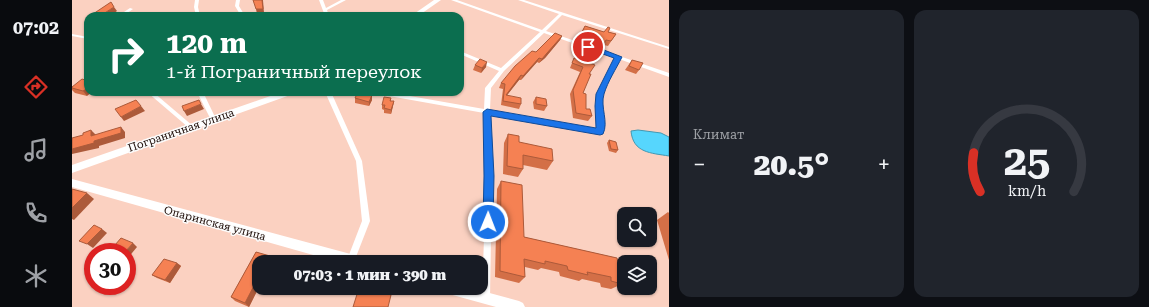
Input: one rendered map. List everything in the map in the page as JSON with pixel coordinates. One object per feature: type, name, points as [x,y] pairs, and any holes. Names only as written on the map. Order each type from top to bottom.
[{"type":"street","points":[[197,0],[197,12]]},
{"type":"street","points":[[238,0],[237,6],[241,12]]},
{"type":"street","points":[[321,0],[324,10],[344,0]]},
{"type":"street","points":[[420,12],[438,0]]},
{"type":"street","points":[[452,0],[669,75]]},
{"type":"street","points":[[520,0],[669,48]]},
{"type":"street","points":[[126,12],[131,9]]},
{"type":"street","points":[[486,298],[489,176],[487,112],[488,88],[502,70],[562,13]]},
{"type":"street","points":[[72,35],[84,37]]},
{"type":"street","points":[[464,54],[502,70]]},
{"type":"street","points":[[400,96],[600,132],[600,94],[618,57]]},
{"type":"street","points":[[155,96],[191,127]]},
{"type":"street","points":[[202,96],[213,119]]},
{"type":"street","name":"Пограничная улица","points":[[72,169],[279,96]]},
{"type":"street","points":[[330,96],[359,161],[366,221],[357,255]]},
{"type":"street","name":"Опаринская улица","points":[[72,184],[333,255]]},
{"type":"street","points":[[475,295],[519,307]]},
{"type":"water","points":[[638,130],[661,133],[669,137],[669,156],[650,153],[639,148],[632,138],[631,131]]},
{"type":"building","points":[[253,0],[262,0],[263,9],[256,9]]},
{"type":"building","points":[[111,2],[114,7],[106,12],[96,12]]},
{"type":"building","points":[[585,26],[604,32],[608,27],[610,28],[608,32],[616,34],[611,41],[606,40],[604,44],[598,42],[601,38],[582,32]]},
{"type":"building","points":[[555,33],[562,36],[542,59],[539,58],[523,76],[521,75],[506,95],[521,98],[521,104],[503,101],[505,84],[501,83],[515,66],[532,51],[536,52]]},
{"type":"building","points":[[595,47],[605,50],[603,54],[593,50]]},
{"type":"building","points":[[574,58],[595,65],[589,74],[591,74],[583,93],[586,94],[586,109],[590,109],[592,116],[576,113],[573,90],[583,67],[572,63]]},
{"type":"building","points":[[480,59],[487,62],[482,68],[475,65]]},
{"type":"building","points":[[632,60],[643,63],[639,70],[629,66]]},
{"type":"building","points":[[82,79],[84,80],[84,90],[72,87]]},
{"type":"building","points":[[356,96],[372,96],[369,102],[355,98]]},
{"type":"building","points":[[384,97],[391,98],[390,101],[394,101],[391,110],[384,108],[385,105],[382,105]]},
{"type":"building","points":[[536,97],[546,99],[547,106],[536,104]]},
{"type":"building","points":[[136,100],[141,106],[121,117],[115,109]]},
{"type":"building","points":[[199,100],[201,104],[184,111],[182,106]]},
{"type":"building","points":[[121,127],[121,133],[72,149],[72,138],[83,135],[83,133],[91,130],[91,136]]},
{"type":"building","points":[[508,134],[519,136],[519,142],[552,149],[553,161],[523,155],[523,169],[507,166]]},
{"type":"building","points":[[609,140],[616,142],[618,150],[611,149]]},
{"type":"building","points":[[501,181],[522,185],[524,237],[617,258],[617,283],[611,281],[611,277],[587,272],[588,275],[568,270],[567,266],[545,261],[545,264],[524,259],[525,277],[500,271]]},
{"type":"building","points":[[72,189],[87,193],[72,208]]},
{"type":"building","points":[[94,225],[102,229],[88,243],[79,241]]},
{"type":"building","points":[[121,238],[133,243],[117,243]]},
{"type":"building","points":[[256,252],[266,255],[254,255]]},
{"type":"building","points":[[164,259],[177,263],[165,280],[152,275]]},
{"type":"building","points":[[252,259],[252,290],[245,303],[231,297]]},
{"type":"building","points":[[357,295],[391,295],[388,307],[353,307]]},
{"type":"route","points":[[488,222],[489,176],[487,112],[600,132],[600,94],[618,57],[588,47]]}]
